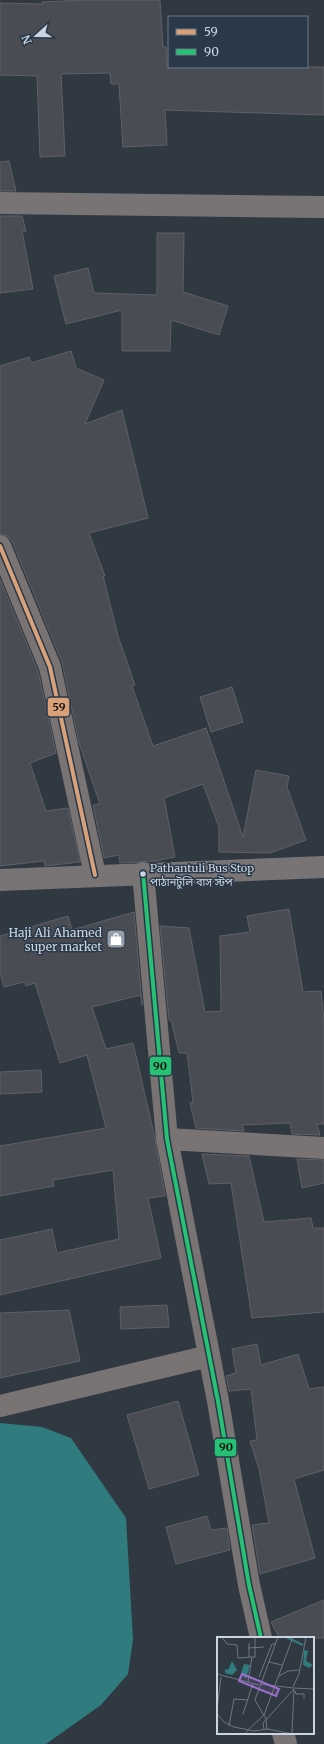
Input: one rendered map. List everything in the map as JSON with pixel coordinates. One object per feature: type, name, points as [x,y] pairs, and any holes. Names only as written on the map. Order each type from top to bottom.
[{"type":"main road","points":[[0,203],[324,207]]},
{"type":"main road","points":[[0,880],[143,873],[324,867]]},
{"type":"street","points":[[0,546],[50,667],[95,875]]},
{"type":"street","points":[[143,873],[167,1139],[209,1356],[249,1585],[262,1637]]},
{"type":"street","points":[[167,1139],[324,1148]]},
{"type":"street","points":[[0,1406],[209,1356]]},
{"type":"street","points":[[283,1734],[286,1744]]},
{"type":"shaded area","points":[[0,1423],[42,1427],[71,1438],[126,1518],[133,1640],[128,1674],[101,1705],[46,1744],[0,1744]]},
{"type":"building","points":[[83,0],[160,0],[163,47],[166,47],[168,68],[324,67],[324,115],[165,110],[167,145],[123,147],[119,84],[111,84],[110,73],[61,74],[65,156],[40,157],[37,76],[0,75],[0,3],[42,4],[42,2]]},
{"type":"building","points":[[9,161],[16,191],[0,191],[0,162]]},
{"type":"building","points":[[0,216],[22,216],[26,231],[22,231],[33,289],[0,293]]},
{"type":"building","points":[[157,233],[184,233],[183,292],[228,306],[219,335],[171,320],[170,351],[122,351],[122,310],[66,324],[54,276],[88,268],[94,293],[157,295]]},
{"type":"building","points":[[71,351],[76,368],[104,380],[85,424],[122,410],[148,518],[89,533],[105,576],[103,576],[118,636],[135,685],[132,686],[153,746],[206,728],[243,837],[256,770],[289,776],[287,787],[306,840],[270,853],[219,852],[219,827],[203,784],[164,798],[175,857],[155,861],[120,863],[119,855],[104,858],[93,805],[100,804],[79,743],[62,662],[12,541],[7,536],[0,534],[0,366],[29,357],[31,363]]},
{"type":"building","points":[[0,579],[38,671],[56,753],[30,763],[46,811],[68,808],[80,862],[45,866],[44,861],[0,866]]},
{"type":"building","points":[[232,687],[243,722],[211,732],[200,697]]},
{"type":"building","points":[[289,909],[303,992],[321,991],[324,1020],[324,1124],[317,1124],[320,1135],[292,1134],[290,1123],[242,1125],[244,1131],[196,1128],[190,1103],[193,1102],[187,1053],[179,1053],[171,1020],[169,1020],[160,926],[189,928],[205,1012],[221,1011],[220,936],[250,932],[247,916]]},
{"type":"building","points":[[134,912],[142,1005],[141,995],[92,1007],[106,1049],[133,1043],[154,1134],[165,1196],[148,1198],[161,1258],[0,1295],[0,1240],[52,1229],[57,1253],[119,1239],[113,1170],[53,1180],[54,1186],[0,1196],[0,1146],[106,1128],[87,1055],[60,1063],[35,983],[26,986],[24,982],[4,987],[0,972],[0,936],[68,916],[72,930]]},
{"type":"building","points":[[41,1070],[42,1092],[0,1094],[0,1072]]},
{"type":"building","points":[[202,1154],[249,1156],[264,1222],[311,1218],[313,1228],[324,1228],[324,1312],[252,1318],[231,1183],[209,1184]]},
{"type":"building","points":[[297,1159],[324,1160],[324,1183],[302,1188]]},
{"type":"building","points":[[167,1305],[169,1327],[121,1329],[120,1307]]},
{"type":"building","points":[[69,1310],[80,1361],[0,1378],[0,1313]]},
{"type":"building","points":[[257,1344],[261,1365],[298,1354],[309,1389],[324,1387],[324,1470],[294,1479],[315,1558],[260,1574],[252,1525],[269,1523],[259,1469],[250,1441],[257,1440],[251,1389],[229,1391],[226,1376],[236,1373],[232,1349]]},
{"type":"building","points":[[178,1401],[199,1475],[149,1489],[127,1415]]},
{"type":"building","points":[[207,1516],[211,1530],[227,1528],[230,1550],[176,1564],[166,1527]]},
{"type":"building","points":[[324,1600],[324,1638],[278,1637],[271,1622]]},
{"type":"transit line","name":"59","points":[[0,546],[50,667],[95,875]]},
{"type":"transit line","name":"90","points":[[143,873],[167,1139],[218,1401],[249,1585],[261,1637]]},
{"type":"place","name":"Pathantuli Bus Stop পাঠানটুলি বাস স্টপ","points":[[143,874]]},
{"type":"place","name":"Haji Ali Ahamed super market","points":[[116,939]]}]
